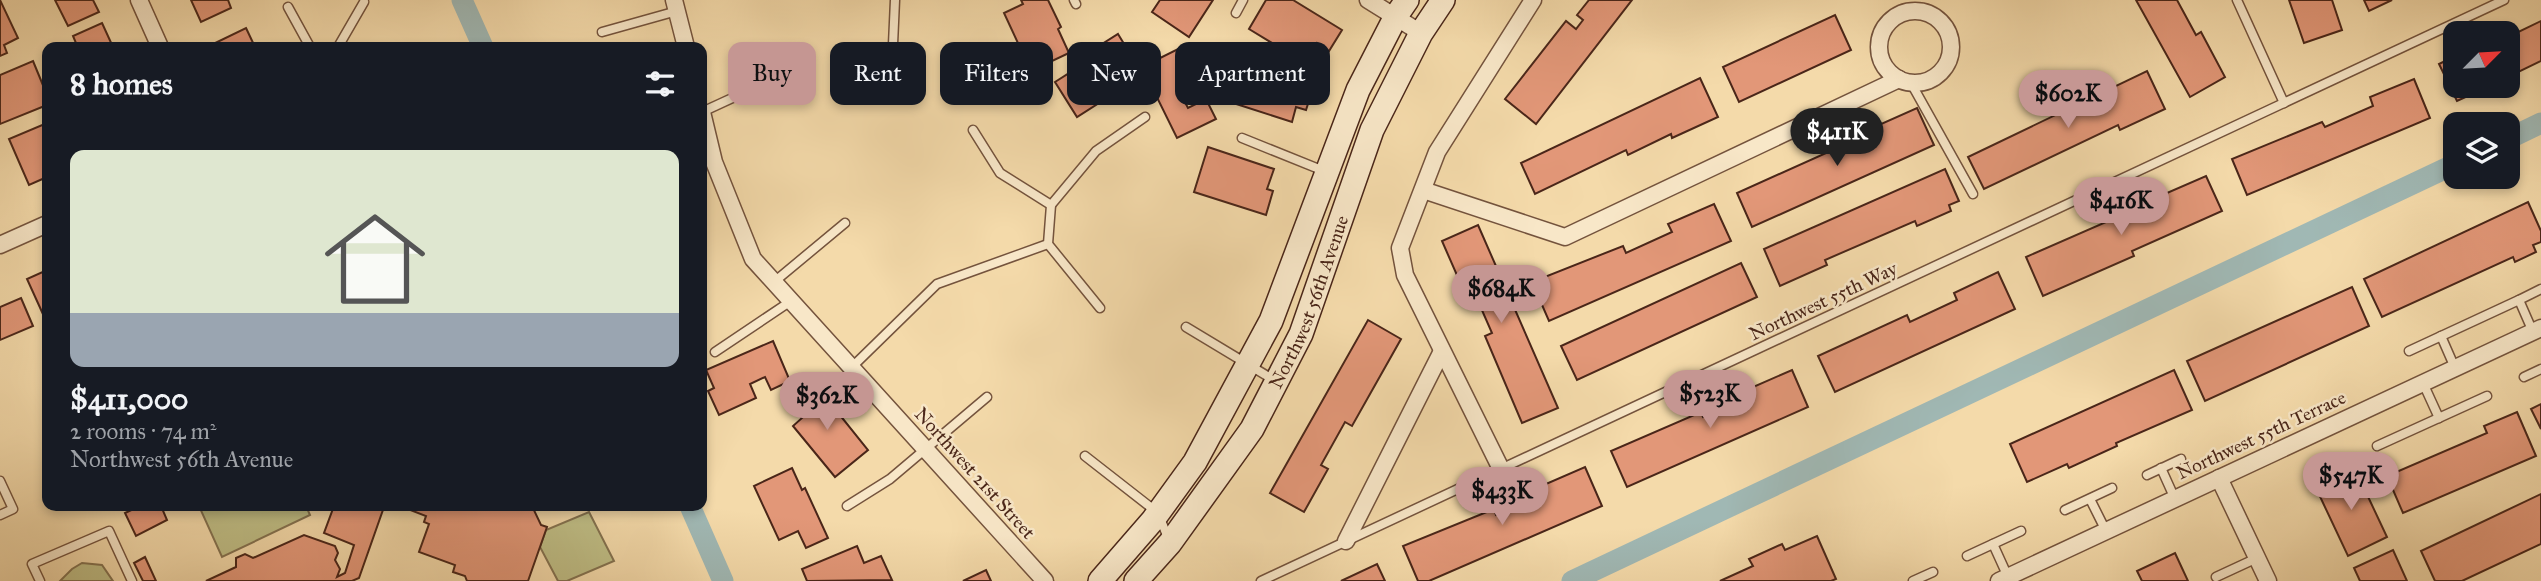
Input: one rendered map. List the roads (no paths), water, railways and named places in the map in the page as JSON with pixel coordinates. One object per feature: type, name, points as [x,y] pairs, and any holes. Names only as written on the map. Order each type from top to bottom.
[{"type":"street","points":[[139,0],[158,42]]},
{"type":"street","points":[[1368,0],[1402,8],[1421,33]]},
{"type":"street","name":"Northwest 56th Avenue","points":[[1136,581],[1170,543],[1252,429],[1301,334],[1372,130],[1421,33],[1443,0]]},
{"type":"street","points":[[1501,469],[1405,275],[1400,248],[1437,152],[1533,0]]},
{"type":"street","points":[[675,5],[685,42]]},
{"type":"street","name":"Northwest 56th Avenue","points":[[1100,581],[1158,513],[1195,462],[1271,321],[1358,90],[1402,8]]},
{"type":"street","points":[[1423,190],[1565,237],[1905,81],[1924,83],[1935,78],[1950,58],[1952,45],[1942,22],[1920,11],[1896,16],[1881,36],[1879,49],[1882,61],[1889,72],[1905,81]]},
{"type":"street","name":"Northwest 21st Street","points":[[707,133],[714,162],[753,259],[1045,581]]},
{"type":"street","points":[[1,242],[42,226]]},
{"type":"street","name":"Northwest 55th Terrace","points":[[2003,579],[2537,330]]},
{"type":"street","points":[[1346,541],[1442,351]]},
{"type":"street","points":[[2219,478],[2268,581]]},
{"type":"lane","points":[[893,42],[895,0]]},
{"type":"lane","points":[[1236,13],[1243,0]]},
{"type":"lane","points":[[2238,0],[2284,103]]},
{"type":"lane","name":"Northwest 55th Way","points":[[1261,581],[2504,0]]},
{"type":"lane","points":[[341,42],[364,2]]},
{"type":"lane","points":[[602,32],[675,5]]},
{"type":"lane","points":[[288,7],[307,42]]},
{"type":"lane","points":[[1905,81],[1973,194]]},
{"type":"lane","points":[[707,110],[728,100]]},
{"type":"lane","points":[[1100,308],[1048,244],[1051,205],[1096,151],[1145,117]]},
{"type":"lane","points":[[972,130],[1000,173],[1051,205]]},
{"type":"lane","points":[[1242,138],[1327,172]]},
{"type":"lane","points":[[774,282],[845,223]]},
{"type":"lane","points":[[851,368],[937,284],[1048,244]]},
{"type":"lane","points":[[2409,351],[2541,289]]},
{"type":"lane","points":[[2519,300],[2537,330]]},
{"type":"lane","points":[[715,352],[791,301]]},
{"type":"lane","points":[[1186,327],[1276,381]]},
{"type":"lane","points":[[2441,336],[2455,368]]},
{"type":"lane","points":[[2524,377],[2541,369]]},
{"type":"lane","points":[[2423,383],[2439,418]]},
{"type":"lane","points":[[2377,446],[2487,396]]},
{"type":"lane","points":[[848,506],[890,479],[987,397]]},
{"type":"lane","points":[[1085,456],[1158,513],[1170,543]]},
{"type":"lane","points":[[2147,475],[2181,459]]},
{"type":"lane","points":[[2161,468],[2175,499]]},
{"type":"lane","points":[[0,481],[13,509],[0,515]]},
{"type":"lane","points":[[2065,510],[2112,488]]},
{"type":"lane","points":[[2090,499],[2106,531]]},
{"type":"lane","points":[[40,581],[32,564],[109,531],[132,581]]},
{"type":"lane","points":[[1967,556],[2021,531]]},
{"type":"lane","points":[[1993,544],[2003,579]]},
{"type":"lane","points":[[2216,577],[2257,558]]},
{"type":"lane","points":[[1913,581],[1933,572]]},
{"type":"waterway","points":[[462,0],[481,42]]},
{"type":"waterway","points":[[2520,133],[2541,123]]},
{"type":"waterway","points":[[1572,581],[2443,170]]},
{"type":"waterway","points":[[692,511],[723,581]]}]
